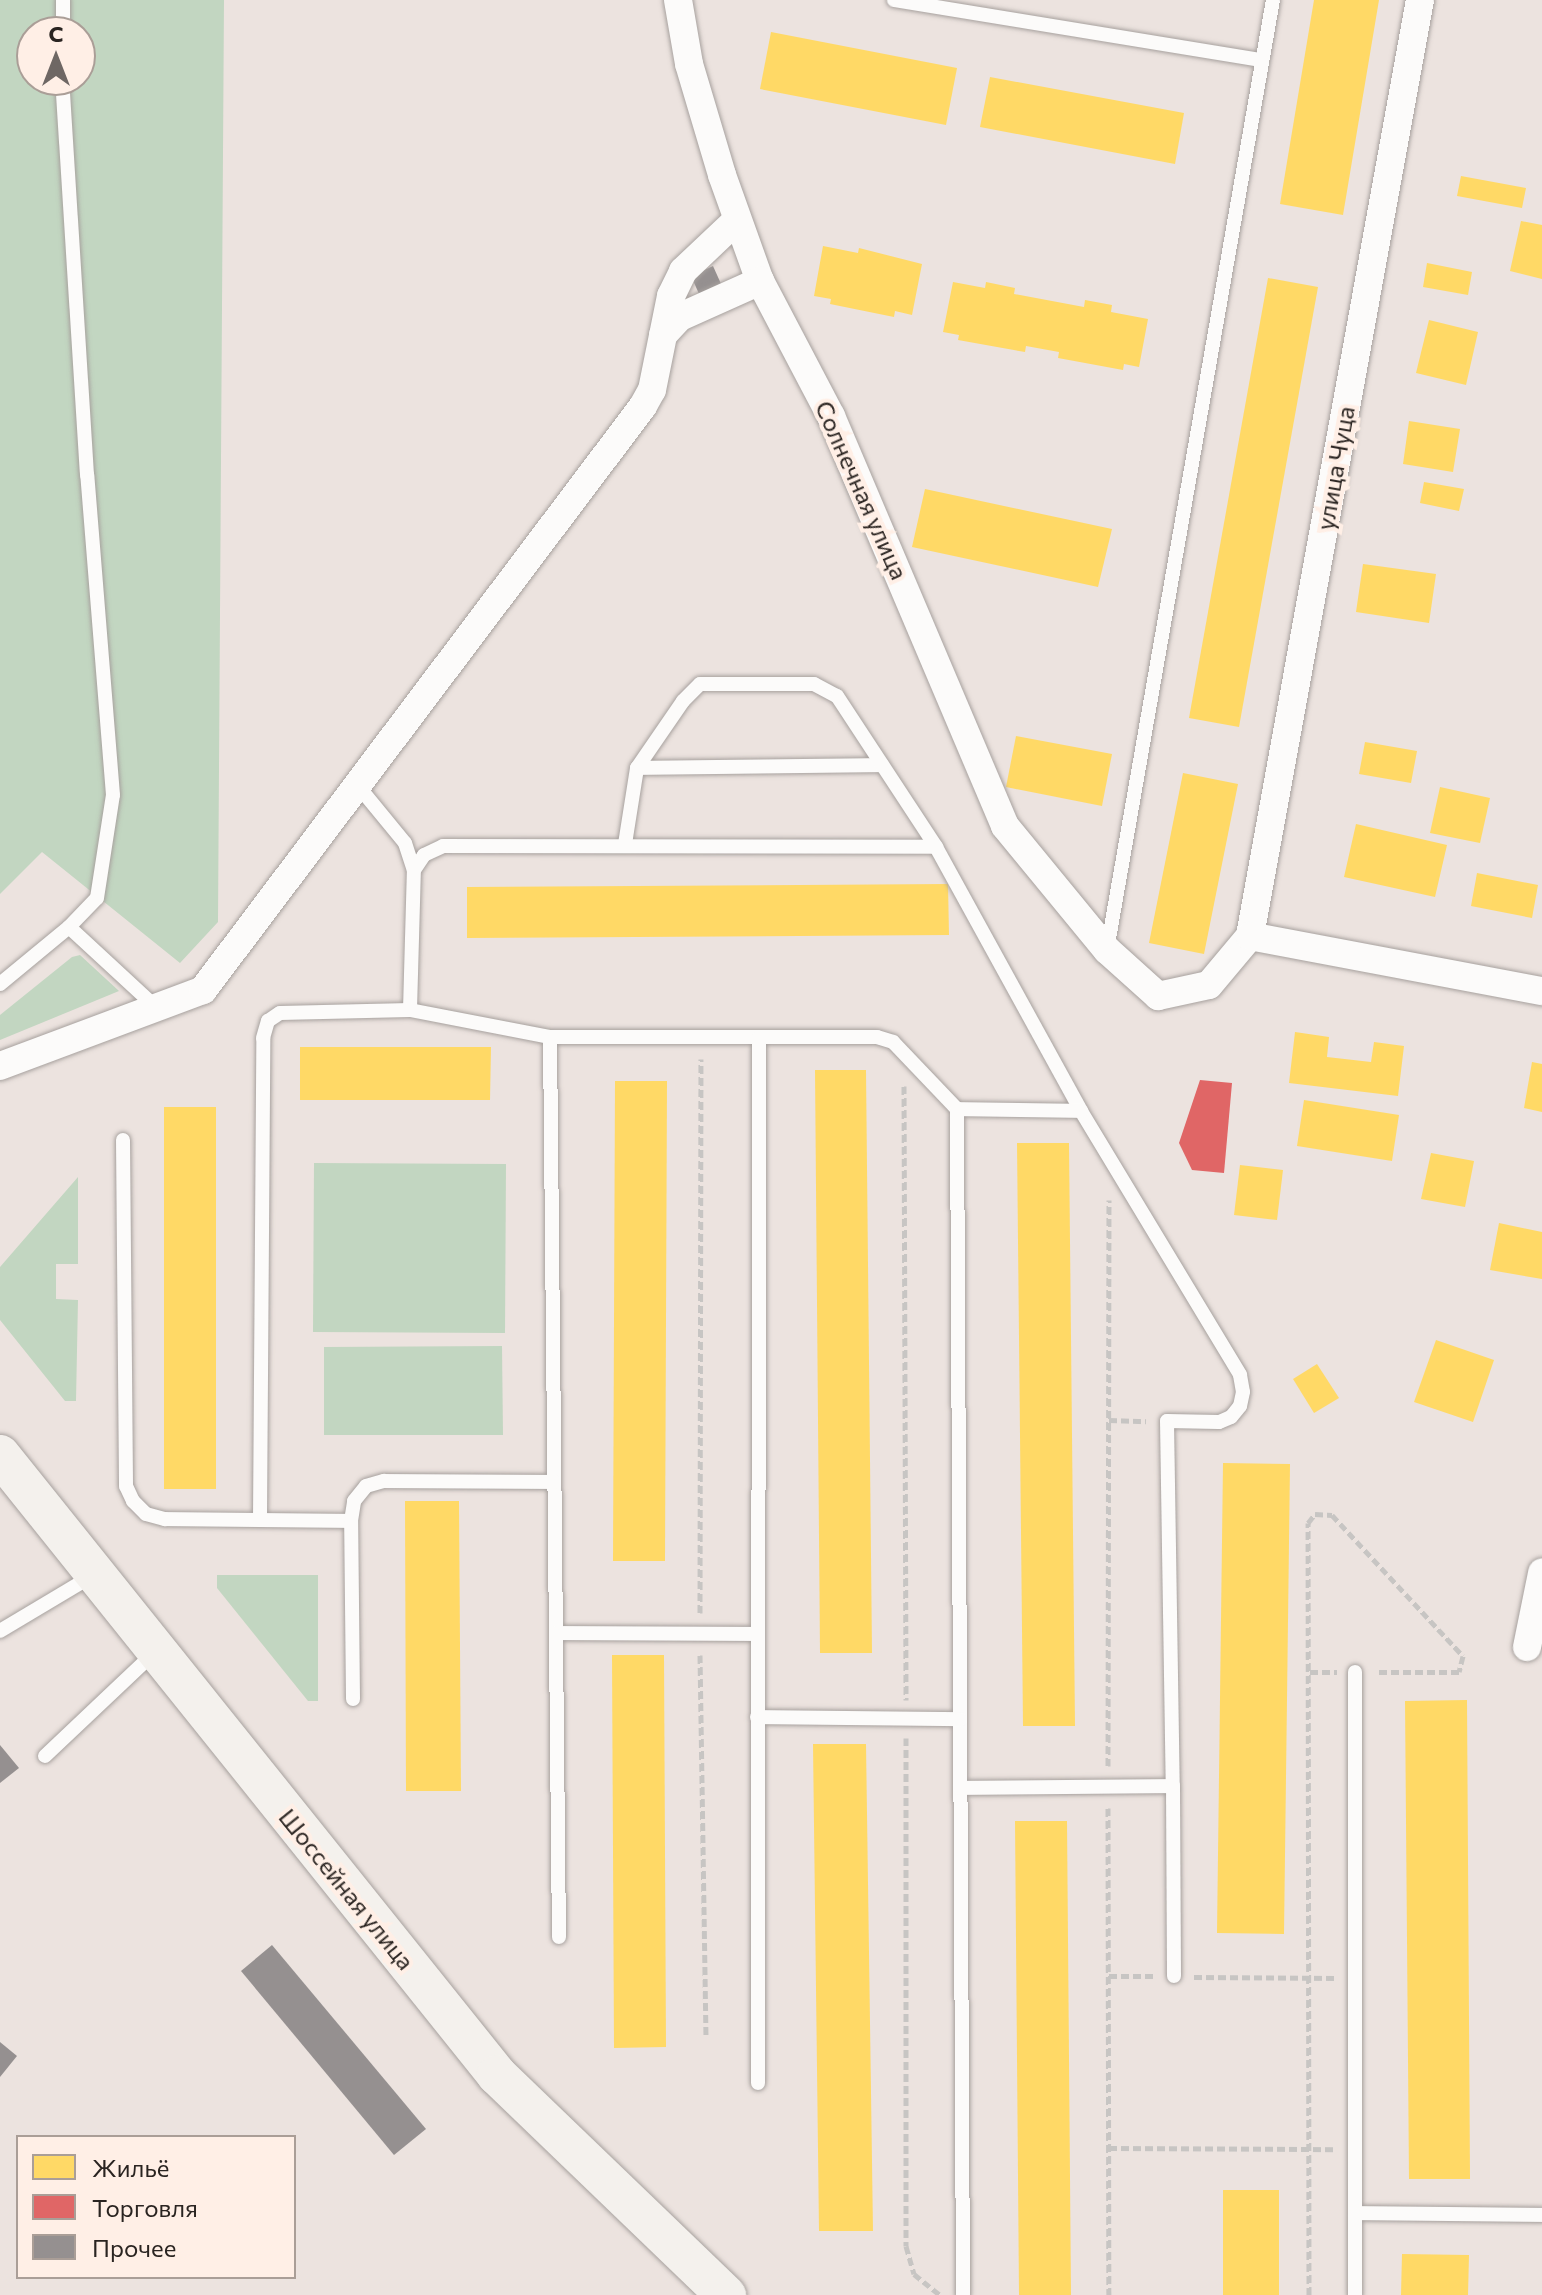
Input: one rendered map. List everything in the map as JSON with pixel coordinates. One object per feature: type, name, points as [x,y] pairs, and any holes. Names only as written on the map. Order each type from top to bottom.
[{"type":"main road","name":"Шоссейная улица","points":[[0,1455],[497,2075],[726,2295]]},
{"type":"street","name":"Солнечная улица","points":[[678,0],[689,64],[737,220],[760,281],[831,416],[1005,826],[1107,950],[1158,996],[1209,985],[1250,936]]},
{"type":"street","name":"улица Чуца","points":[[1250,936],[1420,0]]},
{"type":"street","points":[[0,1066],[158,1010],[203,990],[359,787],[643,406],[652,390],[671,296],[683,271],[737,220]]},
{"type":"street","points":[[663,335],[680,317],[760,281]]},
{"type":"street","points":[[1250,936],[1542,991]]},
{"type":"street","points":[[1527,1647],[1542,1573]]},
{"type":"lane","points":[[894,0],[972,6],[1262,60]]},
{"type":"lane","points":[[1107,950],[1273,0]]},
{"type":"lane","points":[[0,984],[69,927],[97,898],[113,795],[87,475],[63,96]]},
{"type":"lane","points":[[625,844],[637,768],[675,711],[700,684],[814,684],[837,696],[936,847],[1081,1111],[1240,1375],[1243,1392],[1240,1406],[1231,1417],[1219,1422],[1167,1421],[1174,1976]]},
{"type":"lane","points":[[637,768],[882,765]]},
{"type":"lane","points":[[359,787],[412,855],[410,1010]]},
{"type":"lane","points":[[414,870],[424,855],[443,846],[936,847]]},
{"type":"lane","points":[[69,927],[158,1010]]},
{"type":"lane","points":[[260,1520],[263,1038],[268,1021],[280,1013],[294,1010],[410,1010],[550,1037],[877,1037],[893,1042],[957,1109],[963,2295]]},
{"type":"lane","points":[[550,1037],[559,1937]]},
{"type":"lane","points":[[758,2083],[759,1038]]},
{"type":"lane","points":[[957,1109],[1081,1111]]},
{"type":"lane","points":[[123,1140],[126,1486],[133,1501],[146,1514],[165,1519],[351,1521]]},
{"type":"lane","points":[[353,1699],[351,1521],[354,1501],[366,1486],[384,1481],[554,1482]]},
{"type":"lane","points":[[0,1631],[95,1574]]},
{"type":"lane","points":[[556,1633],[757,1634]]},
{"type":"lane","points":[[45,1756],[156,1651]]},
{"type":"lane","points":[[1355,1672],[1355,2295]]},
{"type":"lane","points":[[757,1717],[960,1719]]},
{"type":"lane","points":[[960,1788],[1173,1786]]},
{"type":"lane","points":[[1355,2213],[1542,2215]]},
{"type":"path","points":[[701,1038],[700,1633],[706,2038]]},
{"type":"path","points":[[903,1053],[906,2246],[914,2274],[940,2295]]},
{"type":"path","points":[[1109,1158],[1109,2295]]},
{"type":"path","points":[[1109,1420],[1167,1421]]},
{"type":"path","points":[[1309,2295],[1308,1523],[1315,1514],[1325,1512],[1332,1515],[1463,1656],[1459,1672],[1310,1672]]},
{"type":"path","points":[[1109,1976],[1355,1978]]},
{"type":"path","points":[[1109,2148],[1355,2149]]},
{"type":"green space","points":[[0,0],[224,0],[218,922],[180,963],[42,852],[0,894]]},
{"type":"green space","points":[[80,955],[119,991],[0,1040],[0,1015],[72,957]]},
{"type":"green space","points":[[314,1163],[506,1164],[505,1333],[313,1332]]},
{"type":"green space","points":[[78,1177],[78,1264],[56,1264],[56,1299],[78,1300],[76,1401],[65,1401],[0,1320],[0,1267]]},
{"type":"green space","points":[[502,1346],[503,1435],[324,1435],[324,1347]]},
{"type":"green space","points":[[217,1575],[318,1575],[318,1701],[308,1701],[217,1588]]},
{"type":"building: Жильё","points":[[1314,0],[1379,0],[1343,215],[1280,204]]},
{"type":"building: Жильё","points":[[771,32],[957,68],[946,125],[760,89]]},
{"type":"building: Жильё","points":[[990,77],[1184,113],[1175,164],[980,127]]},
{"type":"building: Жильё","points":[[1461,176],[1526,188],[1522,208],[1457,196]]},
{"type":"building: Жильё","points":[[1521,221],[1542,225],[1542,279],[1510,271]]},
{"type":"building: Жильё","points":[[823,246],[858,253],[859,248],[922,264],[912,315],[895,311],[894,317],[830,304],[831,299],[814,296]]},
{"type":"building: Жильё","points":[[1427,263],[1472,272],[1468,295],[1423,287]]},
{"type":"building: Жильё","points":[[1268,278],[1318,287],[1239,727],[1189,718]]},
{"type":"building: Жильё","points":[[953,282],[985,288],[986,282],[1015,288],[1014,294],[1084,307],[1085,300],[1112,305],[1111,312],[1148,319],[1139,367],[1124,364],[1123,370],[1058,358],[1059,352],[1026,346],[1025,352],[958,340],[959,335],[943,332]]},
{"type":"building: Жильё","points":[[1429,320],[1478,332],[1466,385],[1416,373]]},
{"type":"building: Жильё","points":[[1409,421],[1460,429],[1453,472],[1403,464]]},
{"type":"building: Жильё","points":[[1424,482],[1464,489],[1459,511],[1420,503]]},
{"type":"building: Жильё","points":[[925,489],[1112,529],[1098,587],[912,547]]},
{"type":"building: Жильё","points":[[1363,564],[1436,574],[1429,623],[1356,612]]},
{"type":"building: Жильё","points":[[1016,736],[1112,754],[1102,806],[1006,787]]},
{"type":"building: Жильё","points":[[1365,742],[1417,751],[1411,783],[1359,774]]},
{"type":"building: Жильё","points":[[1183,773],[1238,784],[1204,954],[1149,943]]},
{"type":"building: Жильё","points":[[1440,787],[1490,798],[1480,843],[1430,833]]},
{"type":"building: Жильё","points":[[1356,824],[1447,845],[1435,897],[1344,877]]},
{"type":"building: Жильё","points":[[1477,873],[1538,885],[1532,918],[1471,906]]},
{"type":"building: Жильё","points":[[948,884],[949,935],[467,938],[467,887]]},
{"type":"building: Жильё","points":[[1295,1032],[1329,1037],[1327,1057],[1371,1062],[1374,1042],[1404,1046],[1398,1096],[1289,1083]]},
{"type":"building: Жильё","points":[[300,1047],[491,1047],[490,1100],[300,1100]]},
{"type":"building: Жильё","points":[[1532,1062],[1542,1064],[1542,1112],[1524,1108]]},
{"type":"building: Жильё","points":[[815,1070],[866,1070],[872,1653],[820,1653]]},
{"type":"building: Жильё","points":[[615,1081],[667,1081],[665,1561],[613,1561]]},
{"type":"building: Жильё","points":[[1304,1100],[1399,1115],[1392,1161],[1297,1146]]},
{"type":"building: Жильё","points":[[164,1107],[216,1107],[216,1489],[164,1489]]},
{"type":"building: Жильё","points":[[1017,1143],[1069,1143],[1075,1726],[1023,1726]]},
{"type":"building: Жильё","points":[[1431,1153],[1474,1161],[1465,1207],[1421,1199]]},
{"type":"building: Жильё","points":[[1240,1165],[1283,1170],[1277,1220],[1234,1215]]},
{"type":"building: Жильё","points":[[1499,1223],[1542,1232],[1542,1279],[1490,1270]]},
{"type":"building: Жильё","points":[[1436,1340],[1494,1360],[1473,1422],[1414,1402]]},
{"type":"building: Жильё","points":[[1317,1364],[1339,1398],[1314,1413],[1293,1379]]},
{"type":"building: Жильё","points":[[1223,1463],[1290,1464],[1284,1934],[1217,1933]]},
{"type":"building: Жильё","points":[[405,1501],[459,1501],[461,1791],[406,1791]]},
{"type":"building: Жильё","points":[[612,1655],[664,1655],[666,2047],[614,2048]]},
{"type":"building: Жильё","points":[[1467,1700],[1470,2179],[1409,2179],[1405,1701]]},
{"type":"building: Жильё","points":[[813,1744],[866,1744],[873,2231],[819,2231]]},
{"type":"building: Жильё","points":[[1015,1821],[1067,1821],[1071,2295],[1019,2295]]},
{"type":"building: Жильё","points":[[1223,2190],[1279,2190],[1279,2295],[1223,2295]]},
{"type":"building: Жильё","points":[[1402,2254],[1469,2255],[1468,2295],[1401,2295]]},
{"type":"building: Торговля","points":[[1200,1080],[1232,1083],[1224,1173],[1192,1170],[1179,1143]]},
{"type":"building: Прочее","points":[[713,266],[722,286],[700,296],[691,276]]},
{"type":"building: Прочее","points":[[0,1745],[19,1768],[0,1783]]},
{"type":"building: Прочее","points":[[272,1945],[426,2129],[394,2155],[241,1971]]},
{"type":"building: Прочее","points":[[0,2042],[17,2056],[0,2077]]}]
